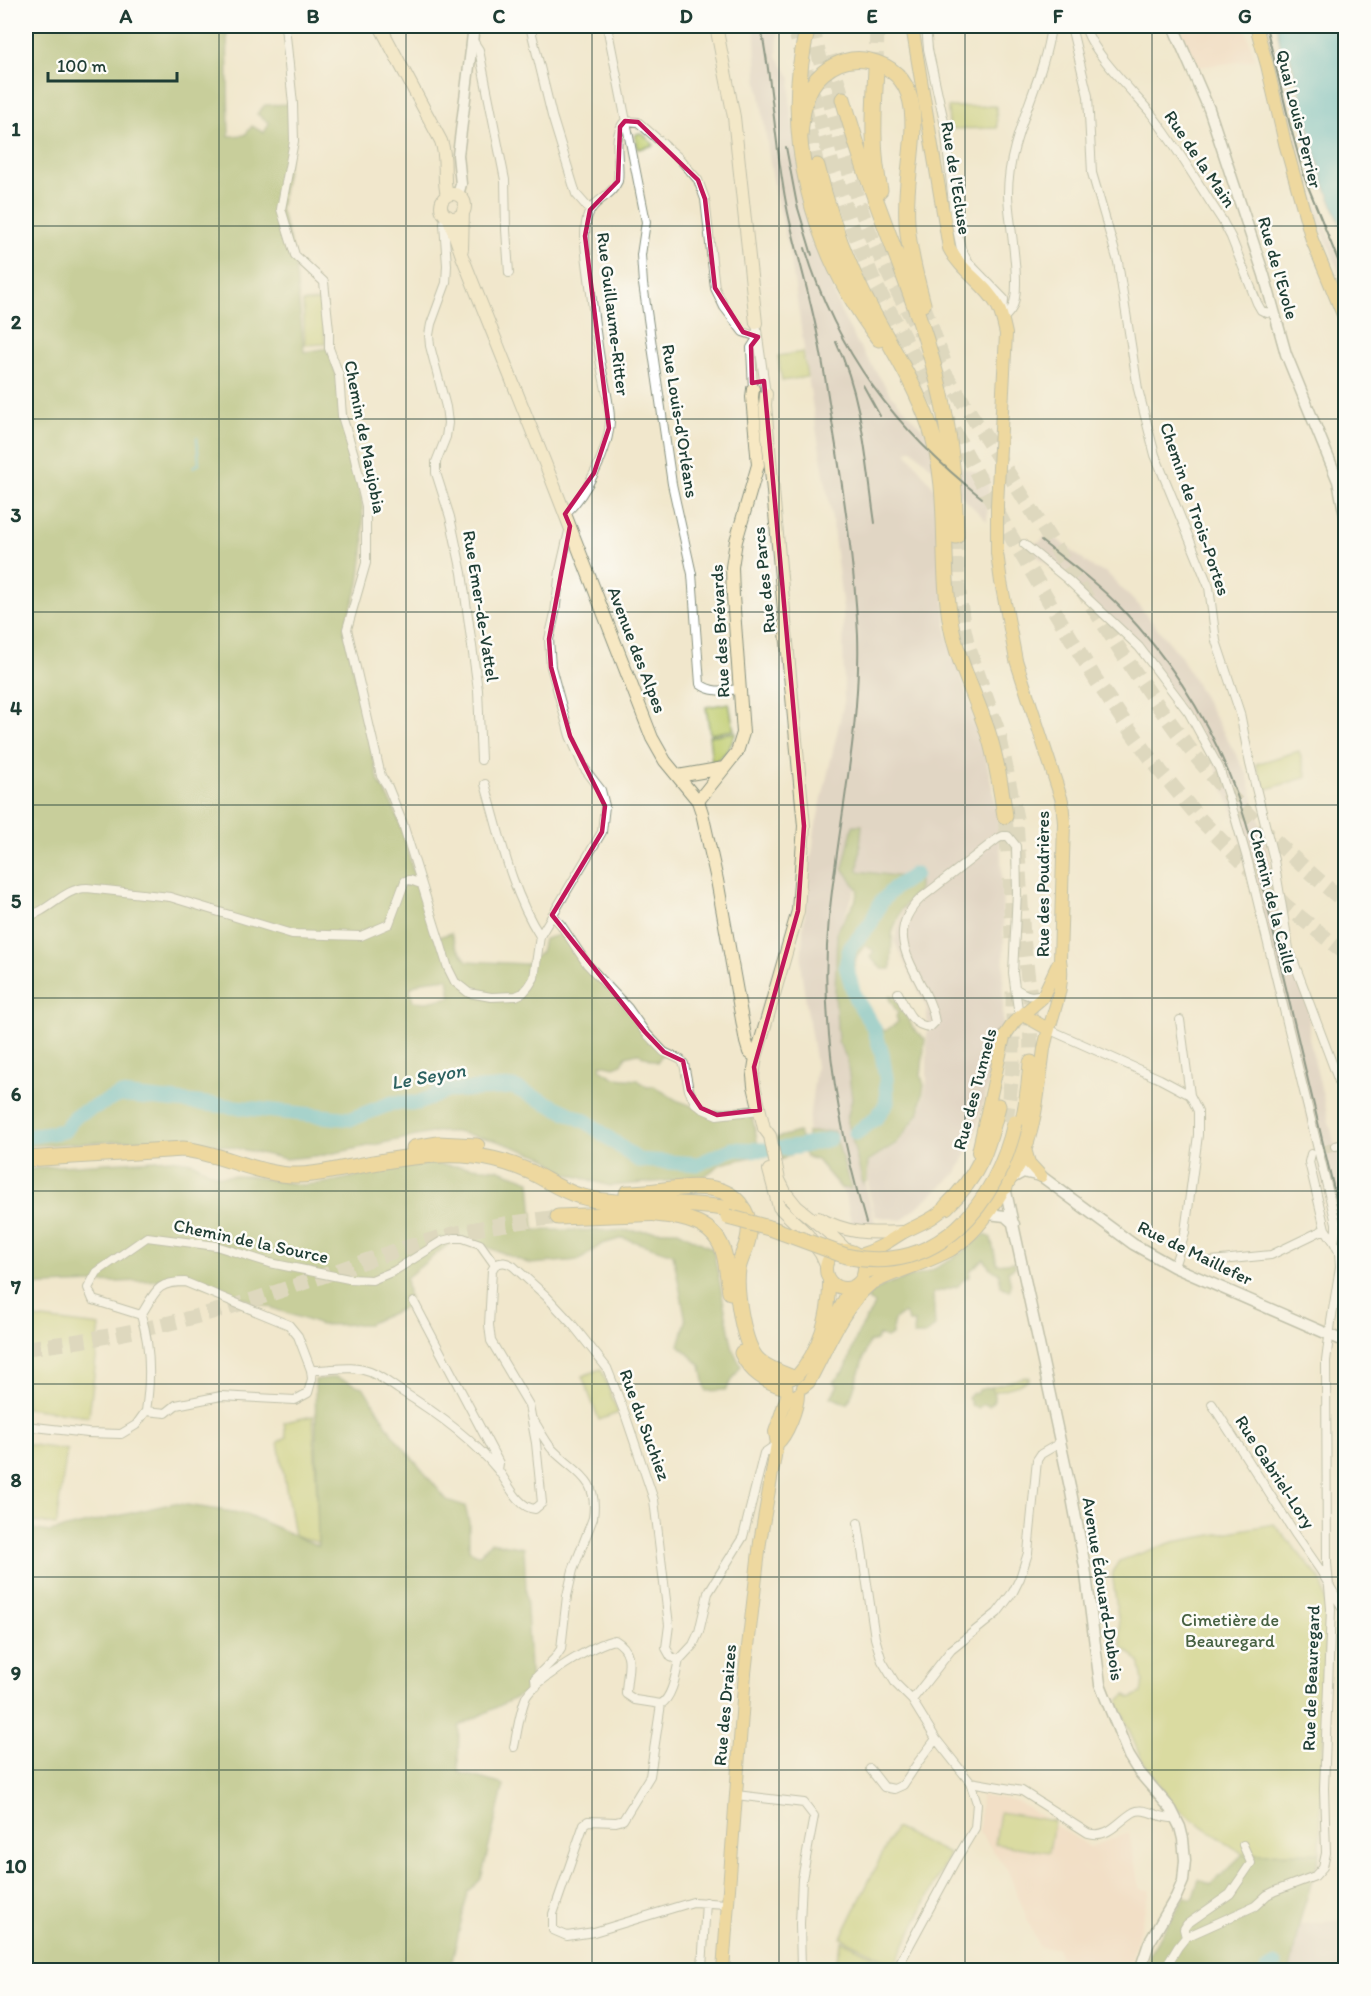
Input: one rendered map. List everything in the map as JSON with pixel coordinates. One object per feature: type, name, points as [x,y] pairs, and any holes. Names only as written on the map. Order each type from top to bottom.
[{"type":"highway","points":[[808,26],[798,81],[797,101],[810,196],[831,259],[856,308],[908,377]]},
{"type":"highway","points":[[800,136],[803,107],[808,93],[816,80],[828,69],[843,62],[864,60],[883,65],[901,81],[910,97],[914,116],[908,187],[908,228],[914,268],[923,304]]},
{"type":"highway","points":[[876,68],[874,155],[892,245]]},
{"type":"highway","points":[[843,99],[868,178],[924,334],[940,393],[951,455],[956,536]]},
{"type":"highway","points":[[817,166],[832,222],[851,270],[908,377],[927,418],[939,458],[951,627],[964,671],[989,736],[1005,816]]},
{"type":"highway","points":[[1009,1182],[1024,1124],[1031,1063]]},
{"type":"highway","points":[[946,1207],[964,1189],[979,1166],[989,1143],[998,1106]]},
{"type":"highway","points":[[558,1216],[728,1213],[763,1217],[853,1248],[884,1250],[911,1244],[938,1232],[961,1212],[971,1201],[993,1163],[1011,1122]]},
{"type":"highway","points":[[355,1166],[397,1151],[423,1146],[467,1145],[515,1156],[542,1167],[573,1184],[597,1191],[630,1194],[704,1188],[729,1194],[745,1211],[749,1225],[749,1236],[737,1277],[746,1340],[751,1352],[760,1362],[793,1386]]},
{"type":"highway","points":[[26,1159],[183,1149],[204,1152],[270,1171],[312,1175],[355,1166],[432,1156],[481,1157],[518,1167],[568,1192],[592,1199],[610,1202],[701,1205],[728,1213]]},
{"type":"highway","points":[[656,1214],[695,1221],[716,1238],[725,1255],[739,1343],[744,1357],[757,1373],[768,1381],[793,1386]]},
{"type":"main road","points":[[380,26],[441,141],[446,155],[445,184],[452,195],[463,200],[463,210],[455,217],[447,215],[441,204],[452,195]]},
{"type":"main road","name":"Rue des Parcs","points":[[716,26],[734,117],[756,323]]},
{"type":"main road","name":"Rue de l'Ecluse","points":[[912,26],[949,248],[957,261],[990,295],[1003,319]]},
{"type":"main road","name":"Quai Louis-Perrier","points":[[1256,26],[1312,240],[1346,322]]},
{"type":"main road","points":[[1298,189],[1346,302]]},
{"type":"main road","name":"Avenue des Alpes","points":[[462,256],[463,210]]},
{"type":"main road","name":"Avenue des Alpes","points":[[447,215],[652,738],[665,760],[698,801],[717,880],[746,1042],[749,1052],[756,1057]]},
{"type":"main road","name":"Rue des Poudrières","points":[[1003,319],[1006,348],[998,472],[997,553],[1006,614],[1019,669],[1057,781],[1062,801],[1064,830],[1060,960],[1062,972],[1048,1029],[1031,1129],[1021,1161],[1009,1182]]},
{"type":"main road","name":"Rue des Brévards","points":[[698,801],[737,752],[741,744],[744,724],[732,567],[738,533],[758,465],[753,388]]},
{"type":"main road","name":"Rue des Parcs","points":[[766,394],[765,405],[804,826],[798,911],[756,1057],[753,1076],[764,1128],[762,1136],[779,1180],[791,1201],[846,1250]]},
{"type":"main road","points":[[678,776],[724,768]]},
{"type":"main road","name":"Rue des Tunnels","points":[[946,1207],[976,1157],[1004,1037],[1010,1027],[1038,1003],[1060,960]]},
{"type":"main road","points":[[1023,1015],[1048,1029]]},
{"type":"main road","points":[[1025,1149],[1029,1163],[1041,1176]]},
{"type":"main road","name":"Rue des Parcs","points":[[770,1158],[772,1187],[779,1207],[807,1234],[826,1265]]},
{"type":"main road","points":[[793,1386],[809,1382],[855,1300],[871,1284],[948,1251],[962,1242],[988,1214],[1009,1182]]},
{"type":"main road","points":[[793,1386],[807,1364],[824,1322],[829,1301],[829,1279],[826,1265],[833,1254],[846,1250],[859,1255],[872,1251],[932,1218],[946,1207]]},
{"type":"main road","name":"Rue des Parcs","points":[[802,1212],[854,1232],[904,1232]]},
{"type":"main road","points":[[904,1232],[902,1245],[904,1253],[908,1260],[917,1265]]},
{"type":"main road","points":[[829,1279],[838,1287],[850,1288],[858,1284],[865,1272],[859,1255]]},
{"type":"main road","points":[[865,1272],[894,1265],[917,1265]]},
{"type":"main road","points":[[833,1338],[836,1316],[850,1288]]},
{"type":"main road","name":"Rue des Draizes","points":[[723,1971],[745,1673],[755,1576],[777,1444],[775,1432],[793,1386]]},
{"type":"street","name":"Chemin de Maujobia","points":[[285,26],[293,104],[294,141],[281,209],[295,255],[324,282],[329,348],[339,375],[342,416],[366,506],[366,563],[347,628],[381,776],[403,824],[448,968],[455,982],[470,993],[491,997],[516,996],[523,993],[529,986],[534,978],[540,936],[602,832],[605,806],[601,790],[584,768],[570,736],[551,667],[549,639],[570,526]]},
{"type":"street","points":[[452,195],[461,184],[458,155],[474,26]]},
{"type":"street","points":[[530,26],[576,194],[590,210]]},
{"type":"street","points":[[607,26],[625,121],[638,122],[678,157],[698,180],[705,199],[713,278],[718,296],[743,332],[758,337],[751,348],[753,388]]},
{"type":"street","points":[[926,26],[928,49],[945,126],[954,214],[961,249],[968,262],[1004,299],[1003,319]]},
{"type":"street","points":[[1003,319],[1013,308],[1015,294],[1008,176],[1016,138],[1047,53],[1051,26]]},
{"type":"street","name":"Chemin de Trois-Portes","points":[[1071,26],[1088,96],[1092,173],[1118,262],[1138,389],[1155,455],[1209,587],[1216,641],[1240,713],[1252,774],[1274,860],[1289,949],[1346,1100]]},
{"type":"street","name":"Rue de la Main","points":[[1085,26],[1086,32],[1101,54],[1150,113],[1222,220],[1261,310],[1267,313],[1274,310]]},
{"type":"street","name":"Rue de l'Evole","points":[[1173,26],[1209,109],[1237,188],[1293,371],[1327,449],[1338,481],[1346,521]]},
{"type":"street","points":[[472,39],[479,50],[505,180],[509,273]]},
{"type":"street","name":"Rue Guillaume-Ritter","points":[[565,514],[579,499],[594,473],[605,446],[610,418],[587,266],[586,223],[590,210],[596,203],[616,188],[618,181],[617,137],[625,121]]},
{"type":"street","name":"Rue Louis-d'Orléans","points":[[625,121],[646,222],[640,255],[643,284],[672,484],[692,574],[700,684],[713,691],[741,689]]},
{"type":"street","name":"Rue Emer-de-Vattel","points":[[447,215],[444,224],[446,283],[430,324],[429,335],[448,423],[446,436],[436,462],[436,473],[450,517],[462,573],[478,690],[481,760]]},
{"type":"street","name":"Rue des Parcs","points":[[756,323],[766,394]]},
{"type":"street","points":[[753,388],[757,383],[764,381]]},
{"type":"street","name":"Chemin de la Caille","points":[[1024,544],[1068,580],[1139,647],[1189,713],[1223,777],[1248,862],[1336,1223],[1334,1242],[1339,1251],[1340,1267],[1330,1335]]},
{"type":"street","points":[[485,784],[507,864],[531,922],[540,936]]},
{"type":"street","points":[[898,993],[914,1022],[930,1027],[935,1022],[934,1011],[903,942],[902,931],[908,913],[913,906],[1003,836],[1008,836],[1016,846],[1015,988],[1018,1009],[1023,1015]]},
{"type":"street","points":[[26,916],[39,912],[70,892],[87,888],[170,897],[292,934],[361,936],[390,924],[405,881],[410,880],[421,884]]},
{"type":"street","points":[[552,915],[586,964],[628,1008],[645,1032],[664,1052],[681,1060],[684,1064],[689,1090],[701,1108],[717,1115],[760,1110]]},
{"type":"street","points":[[1015,988],[1028,996],[1045,993]]},
{"type":"street","points":[[1174,1267],[1185,1232],[1198,1135],[1198,1111],[1190,1095],[1180,1020]]},
{"type":"street","points":[[1048,1029],[1160,1078],[1190,1095]]},
{"type":"street","points":[[1335,1146],[1346,1144]]},
{"type":"street","points":[[1311,1154],[1309,1162],[1325,1229],[1334,1242]]},
{"type":"street","points":[[1009,1182],[1023,1172],[1041,1176]]},
{"type":"street","name":"Rue de Maillefer","points":[[1041,1176],[1125,1240],[1174,1267],[1346,1342]]},
{"type":"street","name":"Avenue Édouard-Dubois","points":[[1009,1182],[1014,1224],[1038,1347],[1085,1567],[1100,1684],[1129,1756],[1139,1772],[1160,1794],[1182,1832],[1185,1860],[1183,1881],[1149,1943],[1140,1971]]},
{"type":"street","points":[[988,1214],[1005,1216],[1014,1224]]},
{"type":"street","points":[[1211,1261],[1271,1255],[1325,1229]]},
{"type":"street","name":"Chemin de la Source","points":[[141,1315],[93,1300],[88,1288],[97,1272],[147,1237],[216,1246],[270,1263],[349,1279],[372,1280],[394,1271],[442,1241],[454,1238],[463,1238],[480,1244],[495,1265]]},
{"type":"street","name":"Rue du Suchiez","points":[[495,1265],[501,1262],[507,1263],[531,1281],[573,1324],[607,1368],[654,1500],[669,1625],[666,1647],[671,1657],[679,1660]]},
{"type":"street","points":[[311,1370],[349,1368],[372,1373],[426,1406],[468,1439],[498,1470],[523,1504],[530,1509],[536,1509],[542,1503],[529,1405],[491,1341],[489,1325],[495,1265]]},
{"type":"street","points":[[26,1426],[121,1434],[136,1425],[146,1411],[150,1382],[148,1337],[141,1315],[158,1288],[168,1282],[185,1282],[289,1325],[298,1336],[311,1370],[312,1379],[308,1393],[295,1400],[221,1396],[176,1405],[166,1413],[146,1411]]},
{"type":"street","points":[[414,1302],[499,1463],[498,1470]]},
{"type":"street","name":"Rue de Beauregard","points":[[1186,1937],[1255,1906],[1275,1891],[1315,1876],[1323,1867],[1326,1853],[1324,1788],[1331,1609],[1327,1563],[1326,1373],[1330,1335]]},
{"type":"street","name":"Rue Gabriel-Lory","points":[[1212,1404],[1321,1571],[1346,1614]]},
{"type":"street","points":[[532,1418],[552,1448],[585,1478],[592,1493],[594,1510],[573,1570],[567,1596],[561,1649],[535,1678],[536,1687]]},
{"type":"street","points":[[912,1700],[951,1650],[997,1614],[1013,1592],[1028,1553],[1037,1460],[1041,1454],[1060,1443]]},
{"type":"street","points":[[513,1747],[526,1696],[555,1671],[604,1642],[615,1640],[625,1646],[629,1655],[626,1694],[635,1700],[661,1704],[665,1702],[679,1660],[693,1646],[699,1632],[708,1593],[743,1537],[764,1453],[777,1444]]},
{"type":"street","points":[[858,1523],[875,1638],[882,1661],[896,1684],[912,1700],[936,1739],[970,1782],[977,1803],[975,1828],[896,1971]]},
{"type":"street","points":[[661,1704],[650,1776],[623,1820],[588,1821],[584,1824],[553,1914],[553,1930],[567,1936],[594,1932],[693,1902],[727,1904]]},
{"type":"street","points":[[870,1769],[885,1787],[894,1790],[903,1785],[936,1739]]},
{"type":"street","points":[[970,1782],[1022,1791],[1088,1833],[1095,1835],[1109,1832],[1135,1811],[1142,1810],[1162,1818],[1175,1818]]},
{"type":"street","points":[[736,1795],[804,1803],[814,1816],[802,1879],[801,1971]]},
{"type":"street","points":[[1164,1971],[1186,1937],[1184,1929],[1187,1924],[1230,1894],[1241,1879],[1251,1863],[1243,1845]]},
{"type":"street","points":[[688,1970],[702,1968],[706,1902]]},
{"type":"highlighted area","points":[[625,121],[638,122],[698,180],[705,199],[715,288],[743,332],[758,337],[751,346],[752,383],[764,381],[804,826],[798,911],[754,1067],[760,1110],[717,1115],[701,1108],[689,1090],[683,1061],[664,1052],[645,1032],[552,915],[602,832],[605,806],[570,736],[551,667],[549,639],[570,526],[565,514],[594,473],[609,428],[585,236],[590,210],[618,181],[620,127]]},
{"type":"shaded area","points":[[754,26],[779,26],[777,56],[791,78],[790,105],[804,202],[841,313],[892,396],[957,466],[990,476],[987,521],[912,449],[906,452],[935,489],[947,634],[982,739],[1000,825],[1004,942],[1003,1025],[975,1136],[957,1173],[902,1220],[875,1216],[868,1187],[869,1162],[898,1144],[921,1112],[927,1080],[927,1008],[894,941],[913,878],[858,871],[856,888],[836,936],[835,983],[845,990],[858,1136],[866,1187],[876,1228],[852,1227],[846,1196],[809,1149],[807,1136],[816,1066],[801,970],[803,928],[815,829],[844,702],[843,610],[831,512],[815,423],[792,267],[771,169],[757,76]]},
{"type":"shaded area","points":[[1179,26],[1245,26],[1255,60],[1198,67]]},
{"type":"shaded area","points":[[1263,26],[1269,26],[1272,35],[1302,160],[1345,273],[1345,286],[1311,203],[1298,164]]},
{"type":"shaded area","points":[[1048,532],[1095,569],[1106,572],[1138,605],[1180,655],[1247,774],[1270,859],[1286,948],[1309,1012],[1309,1038],[1334,1142],[1338,1152],[1345,1151],[1345,1295],[1336,1236],[1235,817],[1206,743],[1139,647],[1024,544],[1041,541]]},
{"type":"shaded area","points":[[981,1795],[1017,1801],[1090,1847],[1129,1833],[1140,1889],[1150,1890],[1129,1970],[1065,1970],[1057,1948],[1039,1948],[1007,1869],[979,1832]]},
{"type":"shaded area","points":[[1345,1920],[1345,1970],[1290,1970],[1299,1924]]},
{"type":"green space","points":[[26,26],[227,26],[229,136],[245,135],[252,126],[264,133],[269,123],[257,114],[265,105],[292,104],[292,141],[280,209],[294,255],[304,352],[328,348],[337,375],[362,503],[364,544],[359,584],[344,630],[379,782],[397,816],[435,938],[451,933],[455,945],[467,961],[526,964],[541,952],[544,939],[561,934],[590,973],[628,1008],[664,1052],[657,1062],[637,1053],[626,1056],[622,1064],[614,1067],[601,1064],[600,1069],[615,1078],[638,1080],[647,1087],[654,1086],[676,1100],[708,1112],[751,1111],[760,1155],[721,1164],[702,1178],[610,1186],[565,1173],[544,1157],[494,1140],[455,1132],[436,1132],[325,1155],[286,1159],[179,1138],[26,1146]],"holes":[[[448,978],[451,997],[427,1002],[413,1001],[410,988],[423,981]]]},
{"type":"green space","points":[[996,106],[997,128],[949,129],[948,107]]},
{"type":"green space","points":[[639,133],[654,145],[638,149],[635,135]]},
{"type":"green space","points":[[322,301],[325,344],[305,345],[303,302]]},
{"type":"green space","points":[[803,352],[807,377],[782,381],[778,356]]},
{"type":"green space","points":[[729,703],[734,730],[710,734],[706,707]]},
{"type":"green space","points":[[736,732],[727,750],[712,763],[709,736]]},
{"type":"green space","points":[[1299,751],[1307,777],[1264,790],[1256,764]]},
{"type":"green space","points":[[853,825],[862,825],[858,871],[919,879],[919,890],[901,910],[892,934],[891,969],[882,969],[870,957],[874,951],[865,945],[857,955],[852,972],[856,991],[876,1025],[885,1031],[898,1022],[896,1016],[898,1013],[889,999],[890,996],[899,1001],[913,1028],[925,1039],[921,1076],[924,1085],[919,1113],[897,1143],[868,1161],[867,1180],[863,1184],[847,1119],[852,1099],[847,1059],[838,1041],[835,994],[837,931],[855,902],[858,890],[843,868]]},
{"type":"green space","points":[[834,1131],[851,1189],[841,1188],[817,1160],[806,1157],[802,1149],[781,1160],[776,1138],[798,1132],[802,1139],[807,1138],[807,1132]]},
{"type":"green space","points":[[171,1159],[192,1162],[220,1176],[249,1176],[302,1185],[430,1164],[497,1169],[530,1181],[534,1230],[678,1231],[713,1249],[733,1350],[741,1366],[726,1390],[706,1391],[701,1366],[679,1345],[686,1321],[673,1254],[623,1238],[602,1244],[580,1260],[530,1264],[459,1236],[406,1278],[410,1305],[368,1324],[321,1325],[188,1279],[26,1286],[26,1170]]},
{"type":"green space","points":[[985,1234],[991,1238],[997,1264],[1015,1262],[1015,1267],[1008,1271],[1011,1286],[1009,1291],[1001,1286],[999,1274],[989,1267],[984,1259],[970,1271],[970,1277],[958,1286],[933,1293],[935,1327],[924,1335],[914,1335],[915,1322],[909,1322],[905,1313],[895,1319],[892,1335],[886,1338],[879,1335],[876,1340],[869,1342],[847,1404],[831,1397],[838,1385],[833,1382],[846,1368],[857,1335],[875,1304],[868,1300],[867,1296],[889,1284],[919,1275],[943,1264]]},
{"type":"green space","points":[[26,1317],[100,1326],[89,1416],[26,1408]]},
{"type":"green space","points":[[601,1369],[618,1413],[599,1420],[582,1376]]},
{"type":"green space","points":[[336,1377],[364,1388],[393,1435],[447,1500],[465,1506],[469,1522],[469,1550],[480,1555],[491,1542],[524,1548],[531,1690],[459,1726],[458,1772],[504,1785],[481,1879],[468,1892],[450,1970],[26,1970],[26,1528],[49,1532],[174,1503],[246,1514],[318,1546],[315,1380]]},
{"type":"green space","points":[[1029,1377],[1029,1380],[1018,1385],[994,1392],[991,1387]]},
{"type":"green space","points":[[991,1387],[994,1400],[989,1406],[984,1404],[978,1408],[972,1406],[968,1397],[973,1393],[977,1394],[979,1390]]},
{"type":"green space","points":[[313,1416],[319,1543],[294,1535],[278,1442],[286,1437],[284,1422]]},
{"type":"green space","points":[[26,1444],[67,1450],[56,1525],[26,1521]]},
{"type":"green space","name":"Cimetière de Beauregard","points":[[1274,1524],[1322,1581],[1327,1609],[1320,1853],[1243,1854],[1176,1808],[1141,1759],[1119,1705],[1119,1700],[1126,1695],[1131,1698],[1141,1693],[1143,1681],[1139,1661],[1122,1647],[1112,1572],[1119,1561],[1173,1542]]},
{"type":"green space","points":[[1000,1812],[1054,1821],[1049,1852],[995,1844]]},
{"type":"green space","points":[[895,1828],[949,1854],[895,1964],[841,1938]]},
{"type":"green space","points":[[1320,1853],[1299,1924],[1290,1970],[1146,1970],[1150,1953],[1185,1896],[1190,1900],[1193,1897],[1199,1879],[1211,1885],[1243,1854]]},
{"type":"green space","points":[[842,1941],[892,1965],[889,1970],[832,1970]]},
{"type":"water","points":[[1277,26],[1345,26],[1345,236],[1323,180],[1289,53],[1280,45]]},
{"type":"waterway","points":[[193,467],[199,464],[197,438]]},
{"type":"waterway","name":"Le Seyon","points":[[856,1133],[876,1118],[887,1103],[882,1054],[874,1028],[855,997],[846,966],[850,948],[871,923],[881,902],[893,889],[915,874]]},
{"type":"waterway","name":"Le Seyon","points":[[26,1137],[64,1131],[75,1116],[120,1095],[351,1119],[392,1103],[418,1103],[446,1091],[513,1087],[587,1122],[638,1160],[698,1164],[732,1149],[766,1150],[798,1147],[830,1139]]},
{"type":"waterway","points":[[1267,1970],[1275,1965]]},
{"type":"tunnel","points":[[794,26],[849,219],[875,284],[1006,528],[1057,615],[1127,726],[1200,819],[1285,905],[1346,954]]},
{"type":"tunnel","points":[[812,26],[841,143],[862,212],[888,274],[920,332]]},
{"type":"tunnel","points":[[876,68],[877,26]]},
{"type":"tunnel","points":[[830,56],[843,99]]},
{"type":"tunnel","points":[[805,108],[817,166]]},
{"type":"tunnel","points":[[923,304],[944,362]]},
{"type":"tunnel","points":[[932,353],[1124,656],[1181,738],[1244,811],[1304,868],[1346,903]]},
{"type":"tunnel","points":[[956,536],[963,625],[968,646],[999,734],[1016,818],[1023,938],[1030,996],[1031,1063]]},
{"type":"tunnel","points":[[1005,816],[1008,852]]},
{"type":"tunnel","points":[[1010,879],[1012,939]]},
{"type":"tunnel","points":[[1006,1121],[1013,1066],[1013,987]]},
{"type":"tunnel","points":[[1313,1153],[1335,1146]]},
{"type":"tunnel","points":[[26,1348],[81,1341],[162,1325],[243,1303],[446,1236],[487,1227],[558,1217]]},
{"type":"railway","points":[[761,26],[767,63]]},
{"type":"railway","points":[[1266,26],[1305,179],[1346,280]]},
{"type":"railway","points":[[766,55],[784,193],[824,369],[855,587],[858,635],[856,706],[829,918],[826,995],[839,1110],[866,1223]]},
{"type":"railway","points":[[786,147],[797,205],[812,255]]},
{"type":"railway","points":[[805,248],[834,322],[873,387],[923,445],[982,498]]},
{"type":"railway","points":[[836,342],[845,363],[858,408],[875,523]]},
{"type":"railway","points":[[863,385],[880,416]]},
{"type":"railway","points":[[1041,541],[1102,590],[1156,648],[1187,691],[1224,762],[1242,809],[1255,855],[1346,1240]]}]
